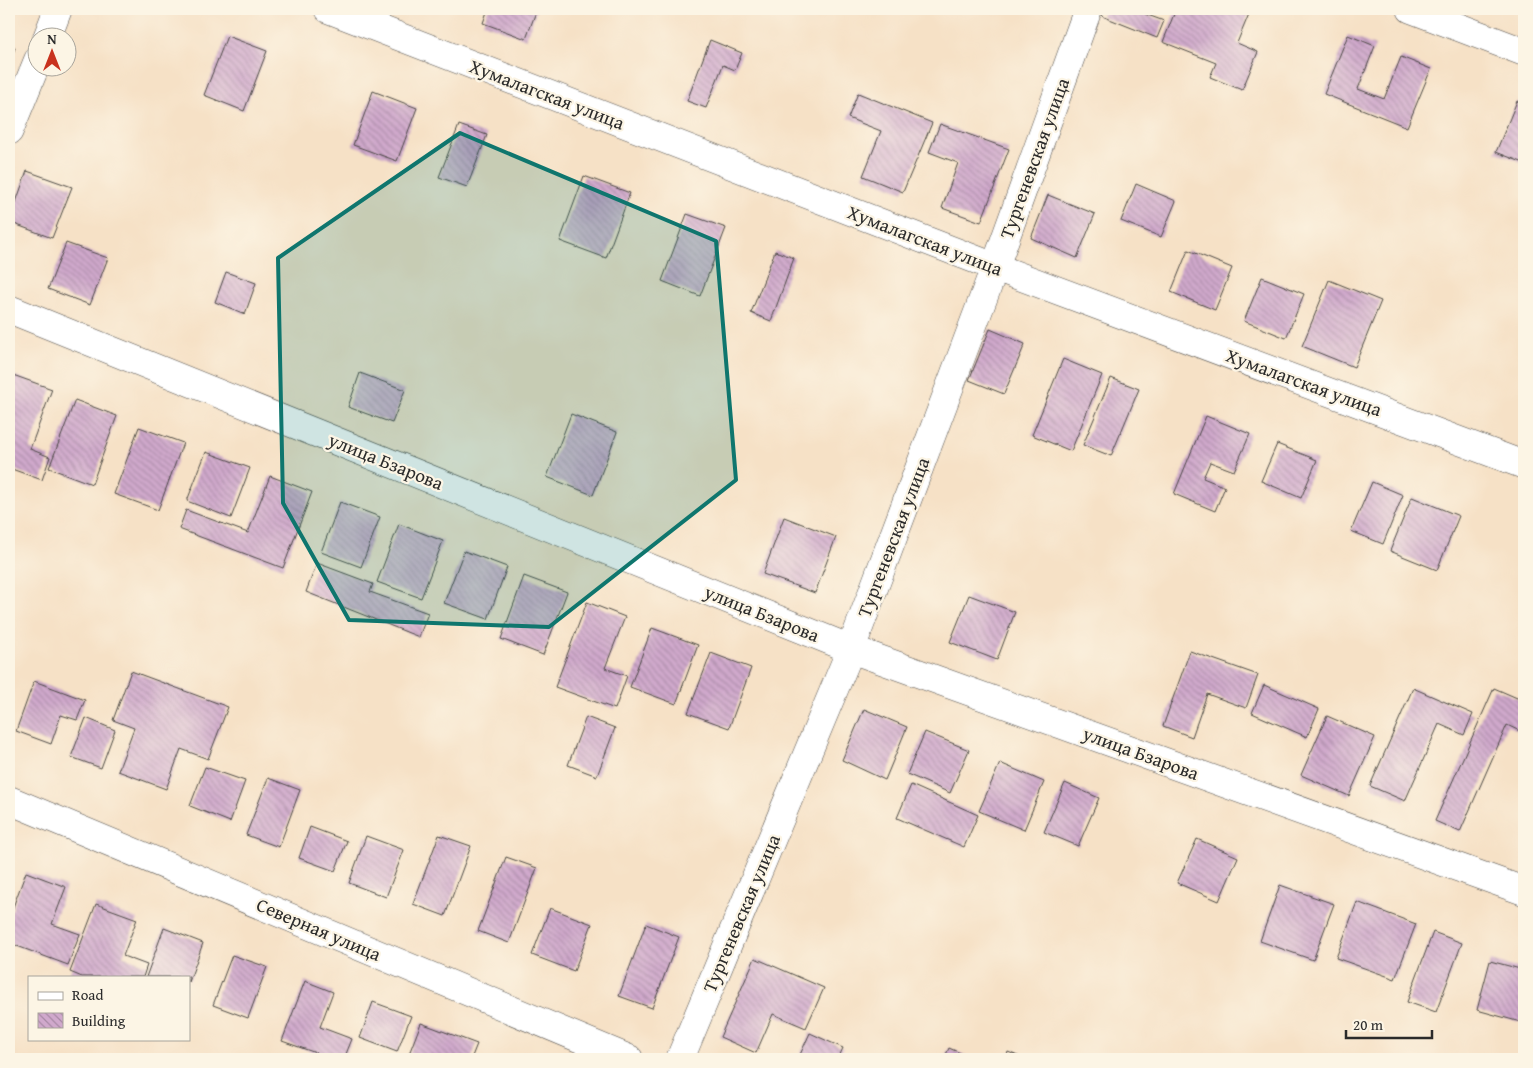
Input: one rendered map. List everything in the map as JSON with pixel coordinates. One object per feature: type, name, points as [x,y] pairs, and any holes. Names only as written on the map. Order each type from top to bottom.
[{"type":"street","points":[[51,28],[58,9]]},
{"type":"street","name":"Хумалагская улица","points":[[328,9],[994,267],[1524,464]]},
{"type":"street","name":"Тургеневская улица","points":[[680,1059],[851,649],[1088,9]]},
{"type":"street","points":[[1411,9],[1524,52]]},
{"type":"street","points":[[9,131],[31,78]]},
{"type":"street","name":"улица Бзарова","points":[[9,309],[851,649],[1524,890]]},
{"type":"street","name":"Северная улица","points":[[9,800],[629,1059]]},
{"type":"highlighted area","points":[[460,133],[716,241],[736,480],[549,627],[349,620],[283,503],[278,258]]},
{"type":"building","points":[[488,9],[537,9],[526,39],[483,23]]},
{"type":"building","points":[[1105,9],[1147,9],[1145,14],[1164,21],[1157,38],[1102,16]]},
{"type":"building","points":[[1176,9],[1251,9],[1237,43],[1258,52],[1242,90],[1210,77],[1216,63],[1163,42]]},
{"type":"building","points":[[1348,35],[1375,46],[1358,89],[1384,99],[1401,57],[1431,69],[1407,127],[1324,94]]},
{"type":"building","points":[[227,36],[267,51],[244,111],[204,95]]},
{"type":"building","points":[[710,40],[742,53],[735,70],[723,65],[706,108],[687,101]]},
{"type":"building","points":[[9,46],[15,48],[9,64]]},
{"type":"building","points":[[373,91],[417,108],[397,161],[353,145]]},
{"type":"building","points":[[858,93],[932,123],[903,192],[863,176],[881,131],[848,118]]},
{"type":"building","points":[[1517,101],[1524,104],[1524,163],[1496,152]]},
{"type":"building","points":[[940,124],[1009,149],[981,222],[942,208],[958,163],[929,152]]},
{"type":"building","points":[[459,125],[487,135],[467,187],[439,177]]},
{"type":"building","points":[[27,171],[72,187],[52,238],[9,222]]},
{"type":"building","points":[[584,176],[630,193],[606,258],[560,241]]},
{"type":"building","points":[[1136,184],[1176,201],[1161,237],[1121,221]]},
{"type":"building","points":[[1048,195],[1095,214],[1077,258],[1031,238]]},
{"type":"building","points":[[687,214],[726,228],[700,296],[662,281]]},
{"type":"building","points":[[66,243],[108,258],[90,305],[48,289]]},
{"type":"building","points":[[1188,250],[1232,268],[1215,310],[1171,292]]},
{"type":"building","points":[[775,251],[794,258],[771,321],[751,313]]},
{"type":"building","points":[[226,272],[256,283],[245,314],[215,302]]},
{"type":"building","points":[[1262,277],[1304,294],[1286,338],[1244,321]]},
{"type":"building","points":[[1329,280],[1381,301],[1354,367],[1302,346]]},
{"type":"building","points":[[990,329],[1025,344],[1004,394],[969,380]]},
{"type":"building","points":[[1063,359],[1102,375],[1071,451],[1032,435]]},
{"type":"building","points":[[360,373],[405,390],[392,423],[348,407]]},
{"type":"building","points":[[13,375],[52,389],[30,449],[50,457],[42,480],[9,468],[9,386]]},
{"type":"building","points":[[1111,378],[1139,389],[1111,456],[1083,445]]},
{"type":"building","points":[[75,400],[117,416],[92,484],[49,468]]},
{"type":"building","points":[[571,414],[617,432],[593,495],[547,477]]},
{"type":"building","points":[[1206,416],[1250,434],[1234,471],[1210,462],[1203,478],[1225,487],[1215,511],[1174,494]]},
{"type":"building","points":[[139,427],[183,443],[158,510],[114,494]]},
{"type":"building","points":[[1277,444],[1317,460],[1301,498],[1261,481]]},
{"type":"building","points":[[206,452],[250,468],[231,518],[187,501]]},
{"type":"building","points":[[270,476],[312,492],[283,568],[179,529],[186,510],[248,533]]},
{"type":"building","points":[[1372,482],[1403,495],[1383,544],[1351,531]]},
{"type":"building","points":[[1412,497],[1459,516],[1437,570],[1390,551]]},
{"type":"building","points":[[340,502],[380,517],[361,567],[321,552]]},
{"type":"building","points":[[784,517],[836,537],[815,593],[763,574]]},
{"type":"building","points":[[399,524],[443,541],[421,598],[377,582]]},
{"type":"building","points":[[464,551],[507,567],[488,619],[444,603]]},
{"type":"building","points":[[317,563],[373,584],[370,592],[428,613],[419,637],[306,592]]},
{"type":"building","points":[[524,576],[567,592],[543,655],[501,639]]},
{"type":"building","points":[[969,595],[1015,612],[997,660],[950,642]]},
{"type":"building","points":[[587,602],[625,617],[605,668],[627,676],[615,709],[555,687]]},
{"type":"building","points":[[652,628],[698,645],[676,704],[630,687]]},
{"type":"building","points":[[1190,651],[1258,675],[1246,708],[1207,694],[1192,737],[1163,726]]},
{"type":"building","points":[[711,653],[751,668],[729,728],[688,713]]},
{"type":"building","points":[[131,671],[228,707],[208,759],[181,749],[166,789],[118,771],[134,728],[113,720]]},
{"type":"building","points":[[34,681],[85,700],[77,720],[61,715],[51,744],[16,731]]},
{"type":"building","points":[[1264,685],[1319,709],[1307,737],[1252,713]]},
{"type":"building","points":[[1413,688],[1473,714],[1464,735],[1439,724],[1405,801],[1370,786]]},
{"type":"building","points":[[1494,688],[1524,701],[1524,733],[1507,725],[1460,832],[1435,821]]},
{"type":"building","points":[[864,709],[907,727],[885,780],[842,760]]},
{"type":"building","points":[[1327,716],[1375,737],[1349,796],[1301,775]]},
{"type":"building","points":[[586,717],[615,728],[597,776],[568,765]]},
{"type":"building","points":[[86,718],[115,730],[101,768],[71,757]]},
{"type":"building","points":[[925,732],[969,750],[950,793],[907,774]]},
{"type":"building","points":[[1000,763],[1044,782],[1024,830],[979,811]]},
{"type":"building","points":[[205,767],[245,781],[230,822],[190,806]]},
{"type":"building","points":[[268,778],[300,790],[279,847],[246,835]]},
{"type":"building","points":[[1065,783],[1099,798],[1078,846],[1044,832]]},
{"type":"building","points":[[911,785],[978,815],[964,847],[897,818]]},
{"type":"building","points":[[310,827],[347,841],[335,871],[299,858]]},
{"type":"building","points":[[439,835],[471,846],[445,916],[413,904]]},
{"type":"building","points":[[366,836],[404,850],[386,897],[349,883]]},
{"type":"building","points":[[1197,839],[1238,857],[1219,901],[1177,883]]},
{"type":"building","points":[[506,857],[537,868],[509,943],[478,931]]},
{"type":"building","points":[[26,872],[66,887],[52,924],[80,934],[68,965],[9,943],[9,918]]},
{"type":"building","points":[[1280,885],[1334,904],[1313,960],[1260,941]]},
{"type":"building","points":[[1357,902],[1416,924],[1395,979],[1336,958]]},
{"type":"building","points":[[96,904],[137,919],[123,956],[147,965],[143,976],[80,976],[70,972]]},
{"type":"building","points":[[550,908],[592,924],[574,971],[532,955]]},
{"type":"building","points":[[646,924],[679,937],[652,1008],[619,996]]},
{"type":"building","points":[[164,928],[203,943],[190,979],[190,976],[146,976]]},
{"type":"building","points":[[1433,932],[1462,943],[1436,1012],[1407,1002]]},
{"type":"building","points":[[232,955],[267,967],[248,1018],[213,1005]]},
{"type":"building","points":[[755,958],[824,988],[806,1028],[773,1014],[756,1053],[720,1037]]},
{"type":"building","points":[[1490,961],[1524,970],[1524,1023],[1477,1010]]},
{"type":"building","points":[[305,981],[333,992],[320,1027],[352,1039],[344,1059],[333,1059],[282,1041]]},
{"type":"building","points":[[373,1002],[411,1016],[397,1052],[360,1038]]},
{"type":"building","points":[[421,1023],[477,1044],[471,1059],[407,1059]]},
{"type":"building","points":[[810,1033],[843,1048],[838,1059],[798,1059]]},
{"type":"building","points":[[949,1048],[974,1059],[944,1059]]},
{"type":"building","points":[[1008,1052],[1025,1059],[1005,1059]]}]
